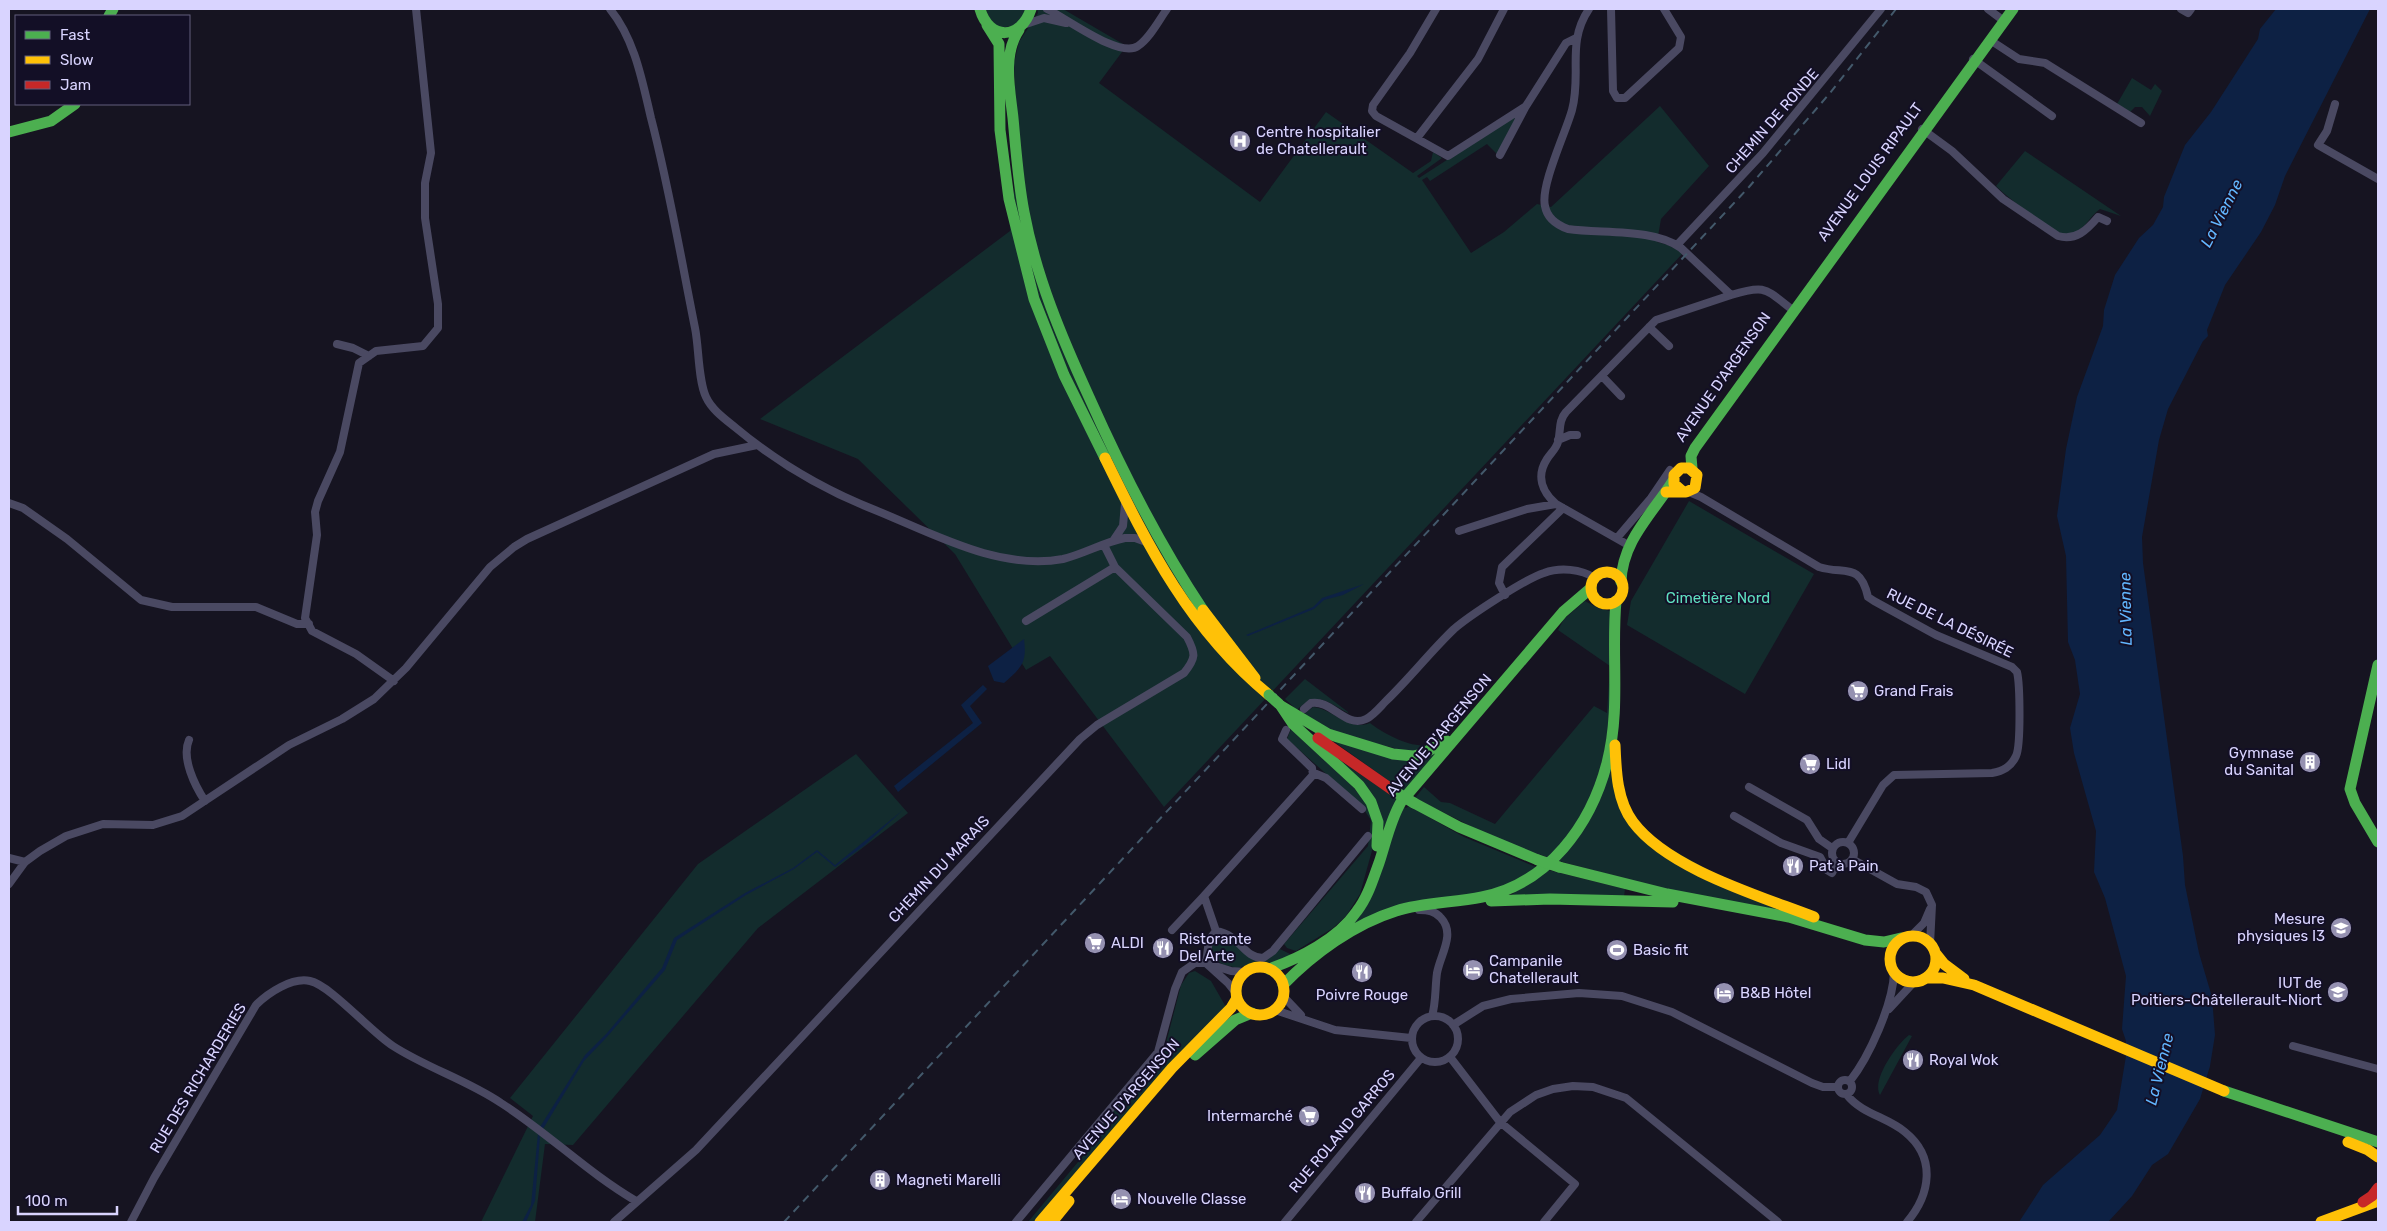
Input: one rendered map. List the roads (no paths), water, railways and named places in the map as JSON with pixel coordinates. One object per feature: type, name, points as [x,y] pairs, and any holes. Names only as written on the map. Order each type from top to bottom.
[{"type":"main road","points":[[980,9],[981,16],[999,44],[999,101],[1003,158],[1009,199],[1034,299],[1064,375],[1125,500],[1149,544],[1173,586],[1206,632],[1240,672],[1349,762],[1414,803],[1459,827],[1559,867],[1667,894],[1731,905],[1829,928],[1865,940],[1884,942],[1906,937],[1924,938],[1954,973],[1974,986]]},
{"type":"main road","points":[[1031,9],[1012,45],[1009,75],[1017,165],[1034,253],[1054,322],[1117,460],[1176,570],[1211,621],[1251,671],[1258,685]]},
{"type":"main road","name":"AVENUE LOUIS RIPAULT","points":[[1793,307],[2003,16],[2013,9]]},
{"type":"main road","name":"AVENUE LOUIS RIPAULT","points":[[1973,59],[1990,40],[2003,16]]},
{"type":"main road","points":[[987,25],[1000,33],[1012,33],[1023,27]]},
{"type":"main road","points":[[9,132],[51,121],[74,105]]},
{"type":"main road","name":"AVENUE D'ARGENSON","points":[[1621,582],[1621,571],[1629,548],[1647,515],[1666,492],[1691,456],[1694,448],[1793,307]]},
{"type":"main road","points":[[1666,492],[1685,492],[1698,483],[1697,475],[1679,472],[1676,487],[1685,492]]},
{"type":"main road","name":"AVENUE D'ARGENSON","points":[[1605,573],[1629,548]]},
{"type":"main road","points":[[1616,601],[1608,604],[1600,602],[1593,596],[1593,583],[1605,573],[1613,574],[1621,582],[1622,593],[1616,601],[1614,620],[1616,770],[1620,794],[1627,812],[1642,833],[1659,848],[1681,861],[1821,920],[1829,928]]},
{"type":"main road","name":"AVENUE D'ARGENSON","points":[[1269,969],[1298,956],[1349,922],[1362,904],[1397,808],[1563,612],[1593,583]]},
{"type":"main road","points":[[2378,665],[2376,686],[2350,789],[2355,803],[2378,842]]},
{"type":"main road","points":[[1280,705],[1328,734],[1409,756],[1422,754],[1437,748],[1472,719]]},
{"type":"main road","points":[[1280,705],[1288,721],[1349,776],[1371,800],[1377,818],[1379,833],[1374,874]]},
{"type":"main road","points":[[1283,991],[1280,978],[1269,969],[1257,967],[1240,977],[1236,995],[1240,1004],[1252,1014],[1264,1015],[1275,1010],[1283,991],[1296,972],[1358,929],[1386,914],[1426,904],[1502,893],[1529,878],[1557,854],[1579,828],[1593,804],[1607,763],[1615,712]]},
{"type":"main road","points":[[1426,904],[1550,899],[1656,901],[1712,907],[1731,905]]},
{"type":"main road","points":[[1889,959],[1893,945],[1906,937]]},
{"type":"main road","points":[[1865,940],[1889,959],[1894,973],[1902,980],[1914,982],[1926,978],[1943,978],[1974,986],[2232,1094],[2378,1142]]},
{"type":"main road","points":[[1926,978],[1934,967],[1936,954]]},
{"type":"main road","name":"AVENUE D'ARGENSON","points":[[1040,1222],[1172,1068],[1231,1008],[1236,995]]},
{"type":"main road","name":"AVENUE D'ARGENSON","points":[[1052,1222],[1181,1069],[1217,1034],[1235,1020],[1252,1014]]},
{"type":"main road","points":[[2275,1109],[2320,1131],[2368,1150],[2378,1157]]},
{"type":"main road","points":[[2346,1212],[2367,1200],[2378,1188]]},
{"type":"main road","points":[[2321,1222],[2378,1201]]},
{"type":"street","points":[[394,681],[356,654],[312,631],[305,618],[318,536],[316,512],[318,501],[340,452],[359,363],[376,351],[423,346],[438,328],[438,304],[425,218],[425,183],[431,153],[416,9]]},
{"type":"street","points":[[610,9],[617,17],[634,52],[666,175],[699,347],[702,382],[706,396],[721,415],[756,445],[815,484],[867,507],[979,551],[1022,560],[1042,560],[1062,559],[1113,541],[1132,537],[1149,544]]},
{"type":"street","points":[[1047,9],[1091,34]]},
{"type":"street","points":[[1023,27],[1038,19],[1051,19],[1071,24],[1117,47],[1134,48],[1141,44],[1167,9]]},
{"type":"street","points":[[1436,9],[1410,53],[1373,105],[1372,111],[1376,116],[1448,156],[1526,106]]},
{"type":"street","points":[[1417,138],[1478,59],[1504,9]]},
{"type":"street","points":[[1589,9],[1582,20],[1576,38],[1573,107],[1544,196],[1548,214],[1560,226],[1568,229],[1643,236],[1677,245],[1731,295]]},
{"type":"street","points":[[1611,9],[1612,92],[1617,98],[1625,98],[1678,48],[1681,36],[1664,9]]},
{"type":"street","name":"CHEMIN DE RONDE","points":[[1677,245],[1763,153],[1881,9]]},
{"type":"street","points":[[1988,9],[2003,16]]},
{"type":"street","points":[[2181,9],[2188,12],[2191,9]]},
{"type":"street","points":[[1500,155],[1526,106],[1566,43],[1576,38]]},
{"type":"street","points":[[1990,40],[2019,59],[2046,63],[2140,122]]},
{"type":"street","points":[[1973,59],[2052,116]]},
{"type":"street","points":[[2334,104],[2327,131],[2318,145],[2378,179]]},
{"type":"street","points":[[1922,130],[1952,151],[2003,199],[2058,236],[2067,238],[2078,235],[2088,229],[2098,216],[2107,221]]},
{"type":"street","points":[[1629,548],[1617,538],[1560,506],[1543,490],[1541,480],[1542,469],[1555,449],[1563,415],[1660,318],[1754,288],[1762,288],[1793,307]]},
{"type":"street","points":[[1649,327],[1668,346]]},
{"type":"street","points":[[337,344],[352,348],[369,356]]},
{"type":"street","points":[[1602,376],[1621,396]]},
{"type":"street","points":[[1558,440],[1570,435],[1577,436]]},
{"type":"street","points":[[9,884],[25,862],[66,836],[91,826],[114,823],[153,825],[182,816],[289,745],[358,709],[394,681],[490,567],[514,547],[543,531],[714,454],[756,445]]},
{"type":"street","points":[[1617,538],[1651,498],[1679,472]]},
{"type":"street","points":[[1698,483],[1701,497]]},
{"type":"street","name":"RUE DE LA DÉSIRÉE","points":[[1685,492],[1701,497],[1819,567],[1840,569],[1857,574],[1865,584],[1868,597],[1874,601],[1936,635],[2012,667],[2017,672],[2019,750],[2011,765],[1992,773],[1894,775],[1884,785],[1848,844]]},
{"type":"street","points":[[1113,541],[1123,526],[1125,500]]},
{"type":"street","points":[[9,503],[23,508],[67,539],[141,600],[172,607],[256,607],[297,624],[309,624]]},
{"type":"street","points":[[1459,531],[1527,508],[1560,506]]},
{"type":"street","points":[[1505,595],[1499,575],[1502,567],[1560,506]]},
{"type":"street","name":"CHEMIN DU MARAIS","points":[[614,1222],[696,1150],[1080,739],[1097,725],[1184,673],[1192,662],[1194,652],[1187,637],[1115,567],[1104,545]]},
{"type":"street","points":[[1026,621],[1115,567]]},
{"type":"street","points":[[1304,710],[1311,702],[1319,702],[1352,720],[1364,720],[1400,688],[1454,629],[1534,577],[1549,571],[1581,571],[1593,583]]},
{"type":"street","points":[[1286,730],[1281,736],[1282,739],[1312,768],[1314,773],[1326,778],[1362,809]]},
{"type":"street","points":[[189,740],[187,747],[189,766],[205,801]]},
{"type":"street","points":[[1172,930],[1261,836],[1314,773]]},
{"type":"street","points":[[1749,787],[1807,820],[1819,839],[1832,848]]},
{"type":"street","points":[[1734,816],[1781,843],[1820,856],[1827,870],[1832,873],[1837,863]]},
{"type":"street","points":[[1216,931],[1231,935],[1250,954],[1263,958],[1273,951],[1368,836]]},
{"type":"street","points":[[1840,842],[1848,844],[1854,850],[1852,859],[1846,864],[1837,863],[1832,858],[1832,848],[1840,842]]},
{"type":"street","points":[[9,858],[25,862]]},
{"type":"street","points":[[1852,859],[1897,884],[1920,888],[1929,896],[1932,905],[1930,944]]},
{"type":"street","points":[[1204,896],[1216,931]]},
{"type":"street","points":[[1906,937],[1924,923],[1932,905]]},
{"type":"street","points":[[1358,929],[1419,910],[1430,910],[1442,919],[1447,927],[1448,936],[1438,970],[1432,1016]]},
{"type":"street","points":[[1206,963],[1209,940],[1216,931]]},
{"type":"street","points":[[1206,963],[1228,983],[1236,995]]},
{"type":"street","points":[[1016,1222],[1158,1052],[1175,989],[1182,972],[1195,964],[1206,963],[1232,971],[1246,972]]},
{"type":"street","points":[[1885,1015],[1891,995],[1894,973]]},
{"type":"street","name":"RUE DES RICHARDERIES","points":[[130,1222],[256,1005],[263,998],[299,980],[309,981],[325,989],[394,1047],[504,1104],[605,1181],[636,1201]]},
{"type":"street","points":[[1847,1095],[1853,1089],[1850,1081],[1885,1015],[1904,990],[1914,982]]},
{"type":"street","points":[[1283,991],[1304,1018]]},
{"type":"street","points":[[1453,1025],[1483,1006],[1512,999],[1579,993],[1622,996],[1672,1012],[1812,1083],[1823,1087],[1838,1087]]},
{"type":"street","points":[[1275,1010],[1304,1018],[1324,1027],[1345,1032],[1411,1038]]},
{"type":"street","points":[[1432,1016],[1447,1019],[1453,1025],[1457,1031],[1458,1045],[1450,1057],[1436,1063],[1421,1058],[1412,1046],[1411,1038],[1415,1026],[1426,1018],[1432,1016]]},
{"type":"street","points":[[2293,1046],[2378,1070]]},
{"type":"street","points":[[1450,1057],[1500,1122],[1575,1184],[1544,1222]]},
{"type":"street","name":"RUE ROLAND GARROS","points":[[1285,1222],[1421,1058]]},
{"type":"street","points":[[1838,1087],[1841,1082],[1850,1081]]},
{"type":"street","points":[[1416,1222],[1500,1122],[1521,1104],[1553,1089],[1573,1086],[1593,1087],[1610,1091],[1642,1108],[1778,1222]]},
{"type":"street","points":[[1838,1087],[1841,1093],[1847,1095],[1859,1107],[1905,1132],[1920,1151],[1926,1172],[1925,1193],[1916,1211],[1907,1222]]},
{"type":"water","name":"La Vienne","points":[[2276,9],[2370,9],[2285,176],[2275,205],[2261,232],[2225,285],[2207,330],[2208,336],[2203,341],[2168,409],[2159,440],[2142,537],[2143,563],[2183,856],[2185,885],[2199,953],[2212,997],[2215,1035],[2210,1066],[2200,1099],[2168,1154],[2152,1165],[2132,1196],[2108,1222],[2019,1222],[2043,1185],[2100,1135],[2117,1110],[2126,1056],[2126,1041],[2122,1029],[2126,976],[2105,898],[2094,872],[2096,831],[2074,753],[2070,728],[2080,694],[2075,660],[2068,642],[2066,556],[2057,516],[2066,449],[2077,397],[2103,326],[2104,310],[2115,275],[2139,238],[2153,225],[2163,207],[2164,197],[2185,145],[2211,112],[2258,39],[2260,29]]},
{"type":"water","points":[[1364,584],[1343,595],[1324,600],[1314,609],[1248,636],[1246,635],[1313,607],[1322,598]]},
{"type":"water","points":[[1024,639],[1025,654],[1022,664],[1004,683],[994,681],[988,666]]},
{"type":"water","points":[[983,685],[987,689],[970,706],[982,723],[898,792],[894,786],[973,723],[961,705]]},
{"type":"water","points":[[903,810],[865,845],[835,867],[817,852],[794,869],[746,895],[677,940],[665,970],[584,1061],[543,1129],[540,1127],[585,1055],[607,1033],[662,968],[674,938],[745,893],[793,868],[817,850],[835,865]]},
{"type":"water","points":[[538,1133],[540,1137],[535,1201],[526,1222],[522,1222],[531,1205]]},
{"type":"railway","points":[[784,1222],[1749,187],[1830,93],[1896,9]]},
{"type":"place","name":"Centre hospitalier de Chatellerault","points":[[1240,141]]},
{"type":"place","name":"Grand Frais","points":[[1858,691]]},
{"type":"place","name":"Gymnase du Sanital","points":[[2310,762]]},
{"type":"place","name":"Lidl","points":[[1810,764]]},
{"type":"place","name":"Pat à Pain","points":[[1793,866]]},
{"type":"place","name":"Mesure physiques I3","points":[[2341,928]]},
{"type":"place","name":"ALDI","points":[[1095,943]]},
{"type":"place","name":"Ristorante Del Arte","points":[[1163,948]]},
{"type":"place","name":"Basic fit","points":[[1617,950]]},
{"type":"place","name":"Campanile Chatellerault","points":[[1473,970]]},
{"type":"place","name":"Poivre Rouge","points":[[1362,972]]},
{"type":"place","name":"IUT de Poitiers-Châtellerault-Niort","points":[[2338,992]]},
{"type":"place","name":"B&B Hôtel","points":[[1724,993]]},
{"type":"place","name":"Royal Wok","points":[[1913,1060]]},
{"type":"place","name":"Intermarché","points":[[1309,1116]]},
{"type":"place","name":"Magneti Marelli","points":[[880,1180]]},
{"type":"place","name":"Buffalo Grill","points":[[1365,1193]]},
{"type":"place","name":"Nouvelle Classe","points":[[1121,1199]]},
{"type":"park label","name":"Cimetière Nord","points":[[1718,598]]}]
